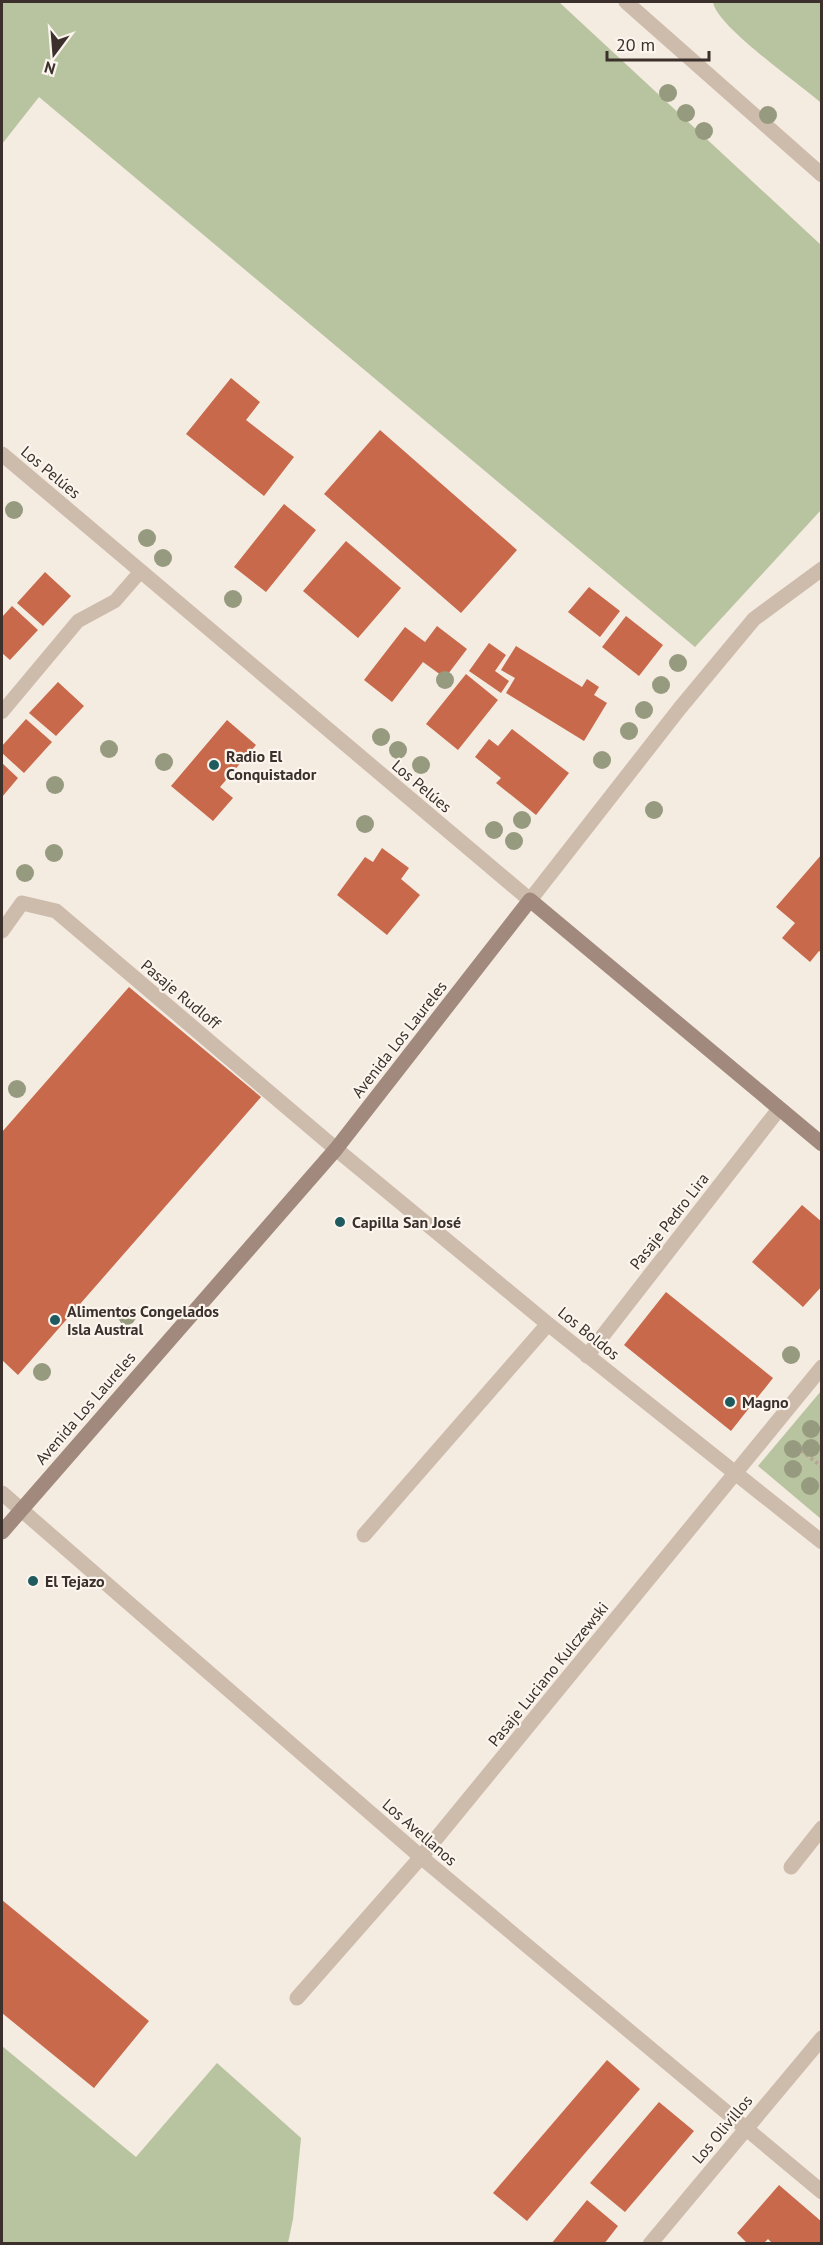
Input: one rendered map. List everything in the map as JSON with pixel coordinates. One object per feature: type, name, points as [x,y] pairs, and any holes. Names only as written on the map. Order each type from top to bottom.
[{"type":"street","points":[[626,2],[822,175]]},
{"type":"street","name":"Los Pelúes","points":[[2,454],[822,1144]]},
{"type":"street","name":"Avenida Los Laureles","points":[[2,1532],[336,1149],[680,708],[754,619],[822,568]]},
{"type":"street","name":"Pasaje Rudloff","points":[[2,930],[22,903],[56,911],[336,1149]]},
{"type":"street","name":"Pasaje Pedro Lira","points":[[587,1356],[779,1108]]},
{"type":"street","name":"Los Boldos","points":[[336,1149],[587,1356],[822,1542]]},
{"type":"street","points":[[364,1535],[548,1324]]},
{"type":"street","name":"Pasaje Luciano Kulczewski","points":[[297,1998],[421,1857],[822,1367]]},
{"type":"street","name":"Los Avellanos","points":[[2,1493],[421,1857],[822,2192]]},
{"type":"street","points":[[791,1867],[822,1828]]},
{"type":"street","name":"Los Olivillos","points":[[650,2244],[822,2038]]},
{"type":"lane","points":[[2,712],[78,621],[115,601],[141,571]]},
{"type":"path","points":[[786,1439],[822,1467]]},
{"type":"green space","points":[[2,2],[559,2],[821,245],[821,510],[695,647],[39,97],[2,144]]},
{"type":"green space","points":[[713,2],[821,2],[821,103],[728,25]]},
{"type":"green space","points":[[821,1391],[821,1519],[758,1466]]},
{"type":"green space","points":[[2,2046],[136,2157],[217,2063],[301,2138],[293,2219],[288,2243],[2,2243]]},
{"type":"building","points":[[231,378],[260,402],[246,420],[294,457],[264,496],[186,434]]},
{"type":"building","points":[[380,430],[517,550],[461,613],[324,494]]},
{"type":"building","points":[[284,504],[316,530],[266,592],[234,567]]},
{"type":"building","points":[[346,541],[401,588],[358,638],[303,591]]},
{"type":"building","points":[[45,572],[71,596],[43,626],[17,603]]},
{"type":"building","points":[[589,587],[620,611],[600,637],[568,612]]},
{"type":"building","points":[[12,606],[38,630],[10,660],[2,653],[2,617]]},
{"type":"building","points":[[626,616],[663,645],[639,676],[602,647]]},
{"type":"building","points":[[437,626],[467,649],[445,678],[423,662],[392,702],[364,680],[405,627],[425,642]]},
{"type":"building","points":[[489,643],[506,655],[495,671],[509,681],[501,693],[469,671]]},
{"type":"building","points":[[516,646],[582,687],[587,679],[599,687],[594,695],[607,703],[584,741],[506,693],[515,678],[501,670]]},
{"type":"building","points":[[466,674],[498,700],[458,750],[426,724]]},
{"type":"building","points":[[58,682],[84,706],[56,736],[29,713]]},
{"type":"building","points":[[26,719],[52,742],[24,773],[2,753],[2,746]]},
{"type":"building","name":"Radio El Conquistador","points":[[227,720],[256,745],[220,787],[233,798],[213,821],[171,786]]},
{"type":"building","points":[[512,729],[569,773],[536,815],[496,783],[501,778],[475,757],[489,739],[498,746]]},
{"type":"building","points":[[2,763],[18,778],[2,797]]},
{"type":"building","points":[[382,848],[409,868],[401,879],[420,895],[387,935],[337,895],[365,857],[373,862]]},
{"type":"building","points":[[822,854],[822,953],[819,951],[810,962],[782,938],[795,923],[776,907]]},
{"type":"building","points":[[129,987],[261,1097],[18,1375],[2,1360],[2,1132]]},
{"type":"building","points":[[802,1205],[822,1222],[822,1286],[803,1307],[752,1262]]},
{"type":"building","points":[[666,1292],[773,1378],[731,1431],[624,1345]]},
{"type":"building","points":[[2,1900],[149,2021],[94,2088],[2,2013]]},
{"type":"building","points":[[607,2060],[640,2089],[527,2221],[493,2193]]},
{"type":"building","points":[[659,2102],[694,2131],[625,2212],[590,2183]]},
{"type":"building","points":[[779,2185],[822,2222],[822,2244],[773,2244],[768,2239],[763,2244],[748,2244],[737,2233]]},
{"type":"building","points":[[587,2200],[618,2226],[604,2244],[551,2244]]},
{"type":"place","name":"Radio El Conquistador","points":[[214,765]]},
{"type":"place","name":"Capilla San José","points":[[340,1222]]},
{"type":"place","name":"Alimentos Congelados Isla Austral","points":[[55,1320]]},
{"type":"place","name":"Magno","points":[[730,1402]]},
{"type":"place","name":"El Tejazo","points":[[33,1581]]}]
